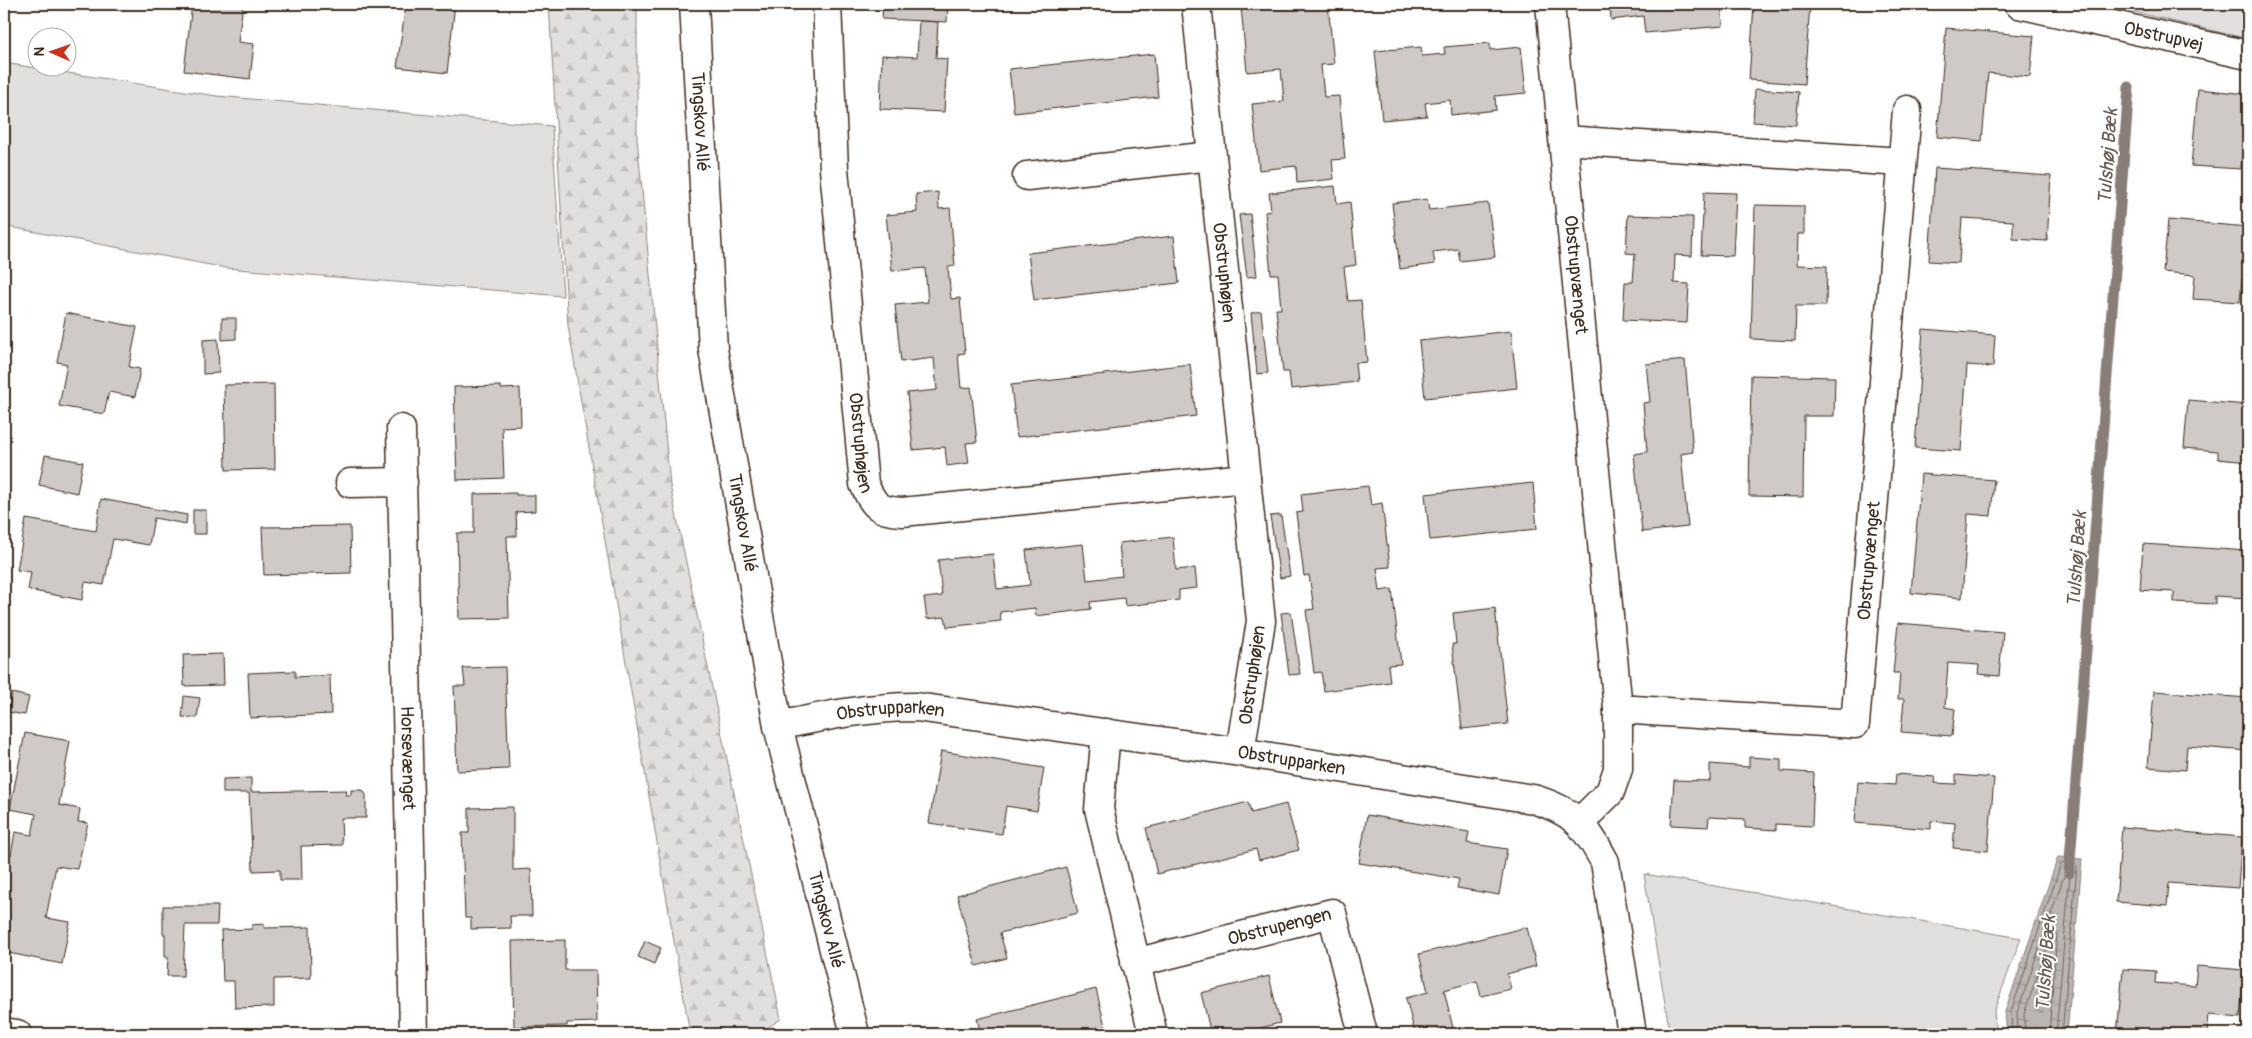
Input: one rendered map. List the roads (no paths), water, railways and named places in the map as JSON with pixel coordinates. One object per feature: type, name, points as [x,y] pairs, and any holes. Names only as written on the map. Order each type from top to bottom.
[{"type":"street","name":"Tingskov Allé","points":[[694,4],[713,349],[778,726],[856,1034]]},
{"type":"street","name":"Obstruphøjen","points":[[827,4],[835,179],[864,484],[873,504],[887,511],[902,512],[1246,478]]},
{"type":"street","name":"Obstruphøjen","points":[[1196,4],[1261,621],[1240,752]]},
{"type":"street","name":"Obstrupvænget","points":[[1550,4],[1618,709],[1618,769],[1610,792],[1580,822]]},
{"type":"street","name":"Obstrupvej","points":[[2019,4],[2248,55]]},
{"type":"street","name":"Obstrupvænget","points":[[1618,709],[1855,724],[1906,110]]},
{"type":"street","points":[[1564,140],[1902,162]]},
{"type":"street","points":[[1028,176],[1212,156]]},
{"type":"street","name":"Horsevænget","points":[[402,429],[414,1034]]},
{"type":"street","points":[[350,483],[403,482]]},
{"type":"street","name":"Obstrupparken","points":[[778,726],[881,707],[916,707],[1240,752],[1533,799],[1552,805],[1580,822],[1605,862],[1632,1034]]},
{"type":"street","points":[[1106,733],[1099,809],[1134,963],[1153,1034]]},
{"type":"street","name":"Obstrupengen","points":[[1134,963],[1332,913],[1363,1034]]},
{"type":"street","points":[[4,1032],[16,1034]]},
{"type":"water","points":[[2058,857],[2082,859],[2067,1034],[2007,1034],[2005,1012]]},
{"type":"waterway","name":"Tulshøj Bæk","points":[[2069,873],[2129,87]]}]
